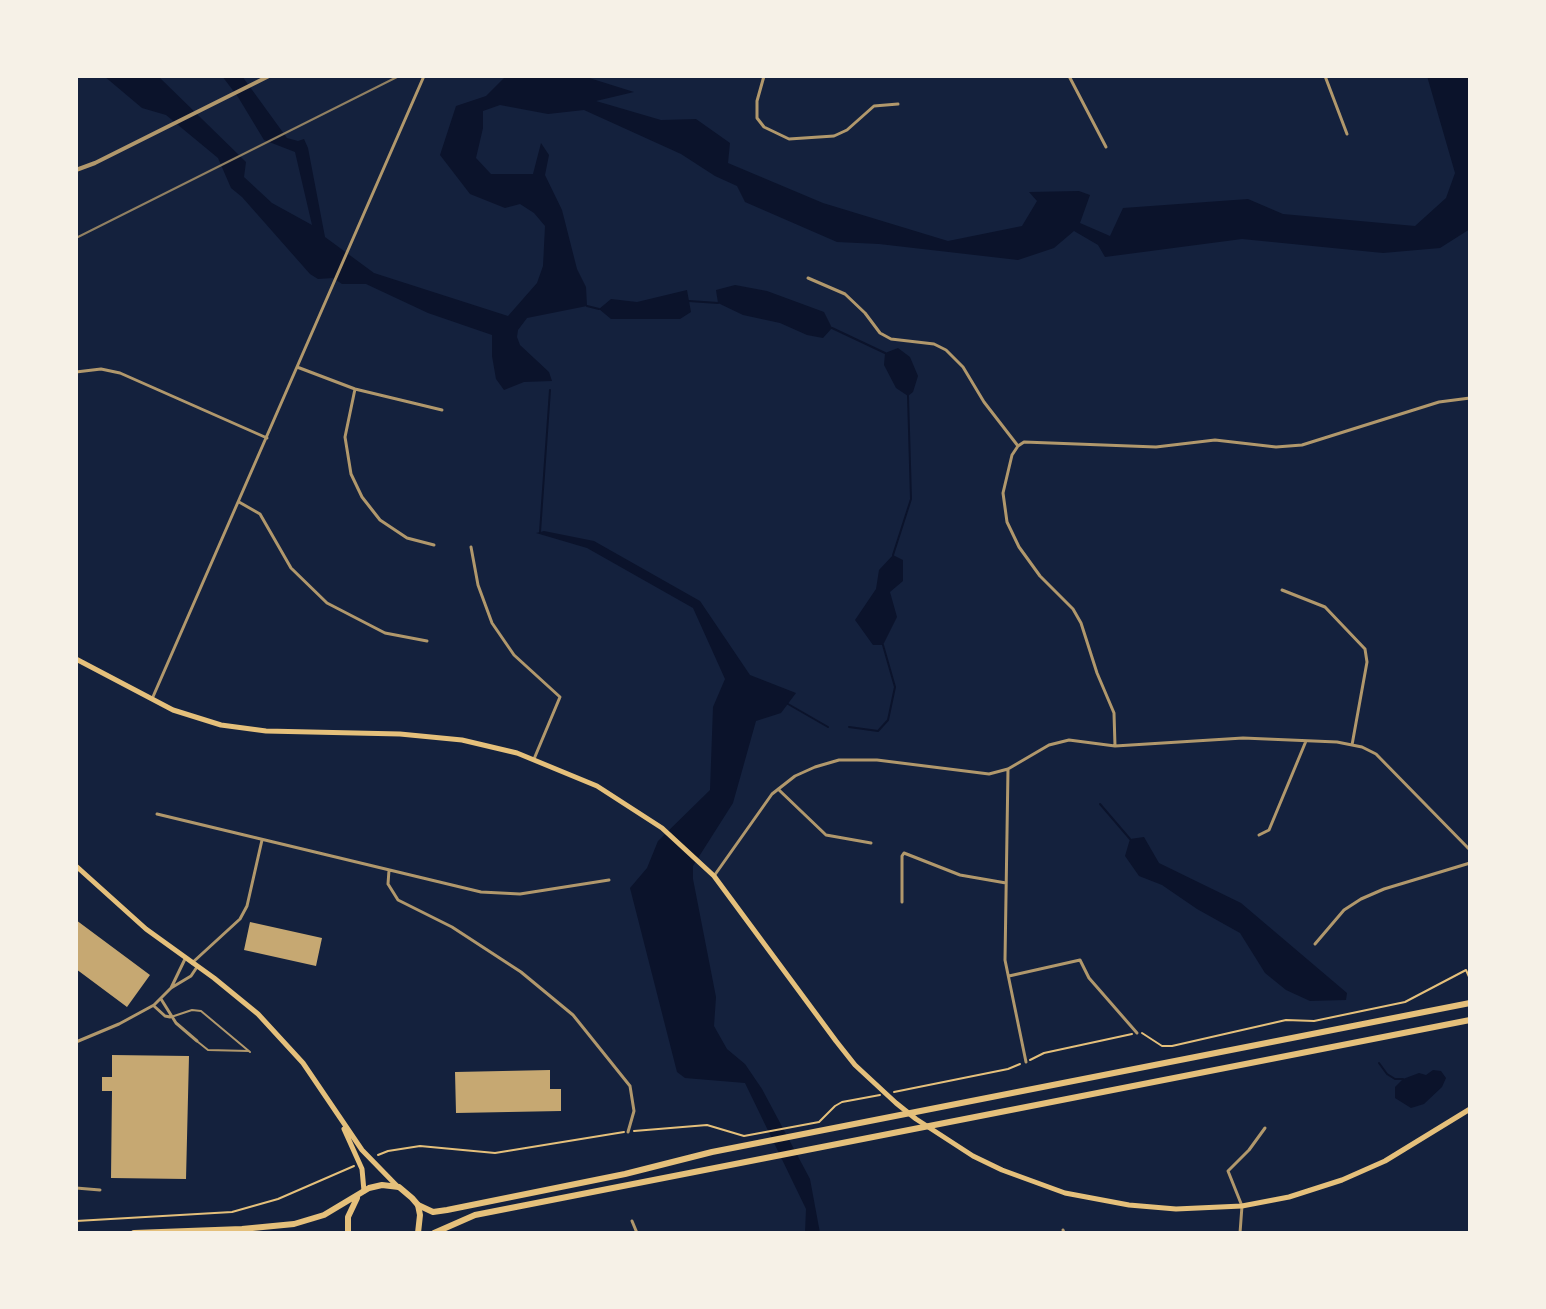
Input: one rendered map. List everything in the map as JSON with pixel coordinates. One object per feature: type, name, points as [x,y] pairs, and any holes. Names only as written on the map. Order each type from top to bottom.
[{"type":"highway","points":[[134,1233],[294,1224],[324,1215],[361,1193],[382,1185],[399,1187],[427,1211],[439,1212],[754,1144],[1470,1003]]},
{"type":"highway","points":[[434,1233],[475,1215],[1470,1020]]},
{"type":"highway","points":[[348,1233],[348,1217],[361,1193]]},
{"type":"highway","points":[[418,1205],[418,1233]]},
{"type":"main road","points":[[76,659],[192,718],[240,729],[435,736],[534,759],[597,786],[662,828],[700,861],[855,1065],[916,1119],[944,1139],[1002,1170],[1065,1193],[1129,1205],[1176,1209],[1242,1206],[1289,1197],[1342,1180],[1409,1148],[1470,1109]]},
{"type":"main road","points":[[76,866],[114,903],[237,996],[280,1037],[303,1063],[368,1157],[399,1187]]},
{"type":"main road","points":[[337,1114],[362,1169],[361,1193]]},
{"type":"street","points":[[76,170],[269,76]]},
{"type":"street","points":[[152,699],[424,76]]},
{"type":"street","points":[[764,76],[757,101],[757,118],[764,127],[789,139],[834,136],[847,130],[874,106],[898,104]]},
{"type":"street","points":[[1069,76],[1106,147]]},
{"type":"street","points":[[1325,76],[1347,134]]},
{"type":"street","points":[[808,278],[845,294],[880,333],[891,339],[934,344],[946,350],[963,367],[984,402],[1018,446]]},
{"type":"street","points":[[297,367],[355,389],[442,410]]},
{"type":"street","points":[[76,372],[101,369],[120,373],[267,438]]},
{"type":"street","points":[[355,389],[345,437],[351,474],[369,506],[386,525],[407,538],[434,545]]},
{"type":"street","points":[[1115,746],[1114,713],[1081,623],[1073,609],[1024,556],[1007,522],[1003,486],[1012,455],[1018,446],[1024,442],[1156,447],[1215,440],[1276,447],[1302,445],[1439,402],[1470,398]]},
{"type":"street","points":[[239,502],[260,514],[291,568],[327,603],[385,633],[427,641]]},
{"type":"street","points":[[471,547],[478,585],[492,623],[514,655],[560,697],[534,759]]},
{"type":"street","points":[[1282,590],[1325,607],[1365,649],[1367,662],[1352,745]]},
{"type":"street","points":[[714,876],[753,818],[778,789],[795,776],[839,760],[877,760],[989,774],[1008,769],[1049,745],[1069,740],[1115,746],[1243,738],[1352,745],[1376,754],[1470,850]]},
{"type":"street","points":[[1259,835],[1269,830],[1306,741]]},
{"type":"street","points":[[1008,769],[1005,960],[1026,1062]]},
{"type":"street","points":[[778,789],[826,835],[871,843]]},
{"type":"street","points":[[157,814],[500,895],[609,880]]},
{"type":"street","points":[[76,1042],[154,1005],[171,988],[191,976],[194,965],[240,919],[247,906],[262,839]]},
{"type":"street","points":[[902,902],[904,853],[960,875],[1006,883]]},
{"type":"street","points":[[1315,944],[1344,910],[1361,899],[1470,863]]},
{"type":"street","points":[[389,870],[389,888],[398,900],[452,927],[521,972],[573,1015],[630,1086],[634,1111],[628,1132]]},
{"type":"street","points":[[171,988],[185,959]]},
{"type":"street","points":[[1009,976],[1080,960],[1089,978],[1137,1033]]},
{"type":"street","points":[[160,999],[171,1013],[170,1017]]},
{"type":"street","points":[[154,1005],[197,1041]]},
{"type":"street","points":[[1240,1233],[1242,1206],[1228,1171],[1265,1128]]},
{"type":"street","points":[[76,1188],[100,1190]]},
{"type":"street","points":[[632,1221],[637,1233]]},
{"type":"lane","points":[[170,1017],[192,1010],[201,1011],[250,1052],[208,1050],[197,1041]]},
{"type":"path","points":[[920,1087],[1008,1069],[1044,1053],[1137,1033],[1143,1033],[1162,1046],[1172,1046],[1286,1020],[1314,1021],[1405,1002],[1466,970],[1470,979]]},
{"type":"path","points":[[373,1157],[388,1151],[420,1146],[495,1153],[628,1132],[707,1125],[738,1136],[750,1135],[819,1122],[835,1106],[854,1100]]},
{"type":"path","points":[[76,1221],[232,1212],[278,1199],[356,1165]]},
{"type":"water","points":[[104,76],[158,76],[246,162],[244,177],[272,203],[312,225],[295,152],[264,140],[222,76],[242,76],[287,138],[304,139],[325,237],[374,273],[508,316],[537,283],[543,266],[545,226],[534,213],[520,204],[505,208],[470,194],[440,155],[456,106],[486,96],[506,76],[583,76],[634,92],[596,101],[661,120],[696,119],[730,143],[728,163],[823,203],[948,241],[1022,226],[1037,201],[1029,192],[1079,191],[1090,195],[1080,223],[1110,236],[1123,208],[1248,199],[1283,214],[1415,226],[1446,198],[1455,173],[1427,76],[1470,76],[1470,229],[1440,248],[1383,253],[1242,239],[1105,257],[1098,245],[1074,231],[1054,248],[1018,260],[837,242],[745,202],[737,186],[681,154],[584,110],[548,114],[500,105],[483,111],[483,128],[476,158],[491,174],[533,174],[541,143],[549,155],[545,175],[562,210],[577,269],[586,287],[587,306],[527,318],[518,330],[520,345],[549,372],[552,381],[524,382],[504,390],[496,379],[492,335],[428,313],[366,284],[342,284],[333,278],[318,279],[310,274],[231,188],[218,158],[166,115],[142,108]]},
{"type":"water","points":[[735,285],[767,291],[824,312],[832,328],[823,338],[807,335],[780,323],[743,315],[718,303],[716,290]]},
{"type":"water","points":[[687,290],[691,312],[680,319],[611,319],[599,309],[611,299],[637,302]]},
{"type":"water","points":[[898,348],[910,357],[918,376],[913,392],[908,396],[896,388],[884,365],[885,353]]},
{"type":"water","points":[[544,531],[594,541],[700,601],[750,675],[796,693],[781,713],[756,721],[733,803],[693,866],[693,879],[716,997],[714,1026],[727,1049],[745,1064],[762,1089],[810,1179],[820,1233],[805,1233],[806,1209],[745,1083],[685,1078],[677,1072],[630,888],[647,868],[658,841],[710,790],[713,707],[725,679],[693,608],[587,548],[536,533]]},
{"type":"water","points":[[893,555],[903,560],[903,581],[890,592],[897,617],[883,645],[873,645],[855,620],[876,589],[879,570]]},
{"type":"water","points":[[1144,837],[1159,863],[1241,903],[1347,993],[1346,1000],[1310,1001],[1286,990],[1265,973],[1240,933],[1162,885],[1139,876],[1125,856],[1130,839]]},
{"type":"water","points":[[1433,1070],[1441,1071],[1446,1078],[1442,1087],[1424,1104],[1411,1108],[1395,1098],[1395,1087],[1403,1079],[1419,1073],[1426,1075]]},
{"type":"building","points":[[76,920],[150,975],[127,1007],[76,969]]},
{"type":"building","points":[[250,922],[322,938],[316,966],[244,950]]},
{"type":"building","points":[[112,1055],[189,1056],[186,1179],[111,1178],[112,1091],[102,1091],[102,1077],[112,1077]]},
{"type":"building","points":[[550,1070],[550,1089],[561,1089],[561,1111],[456,1113],[455,1072]]},
{"type":"waterway","points":[[689,301],[718,303]]},
{"type":"waterway","points":[[587,306],[599,309]]},
{"type":"waterway","points":[[832,328],[885,353]]},
{"type":"waterway","points":[[540,532],[550,390]]},
{"type":"waterway","points":[[893,555],[911,499],[908,396]]},
{"type":"waterway","points":[[849,727],[878,731],[888,720],[895,687],[883,645]]},
{"type":"waterway","points":[[788,704],[828,727]]},
{"type":"waterway","points":[[1100,804],[1130,839]]},
{"type":"waterway","points":[[1379,1063],[1387,1074],[1403,1079]]},
{"type":"railway","points":[[76,238],[399,76]]}]
